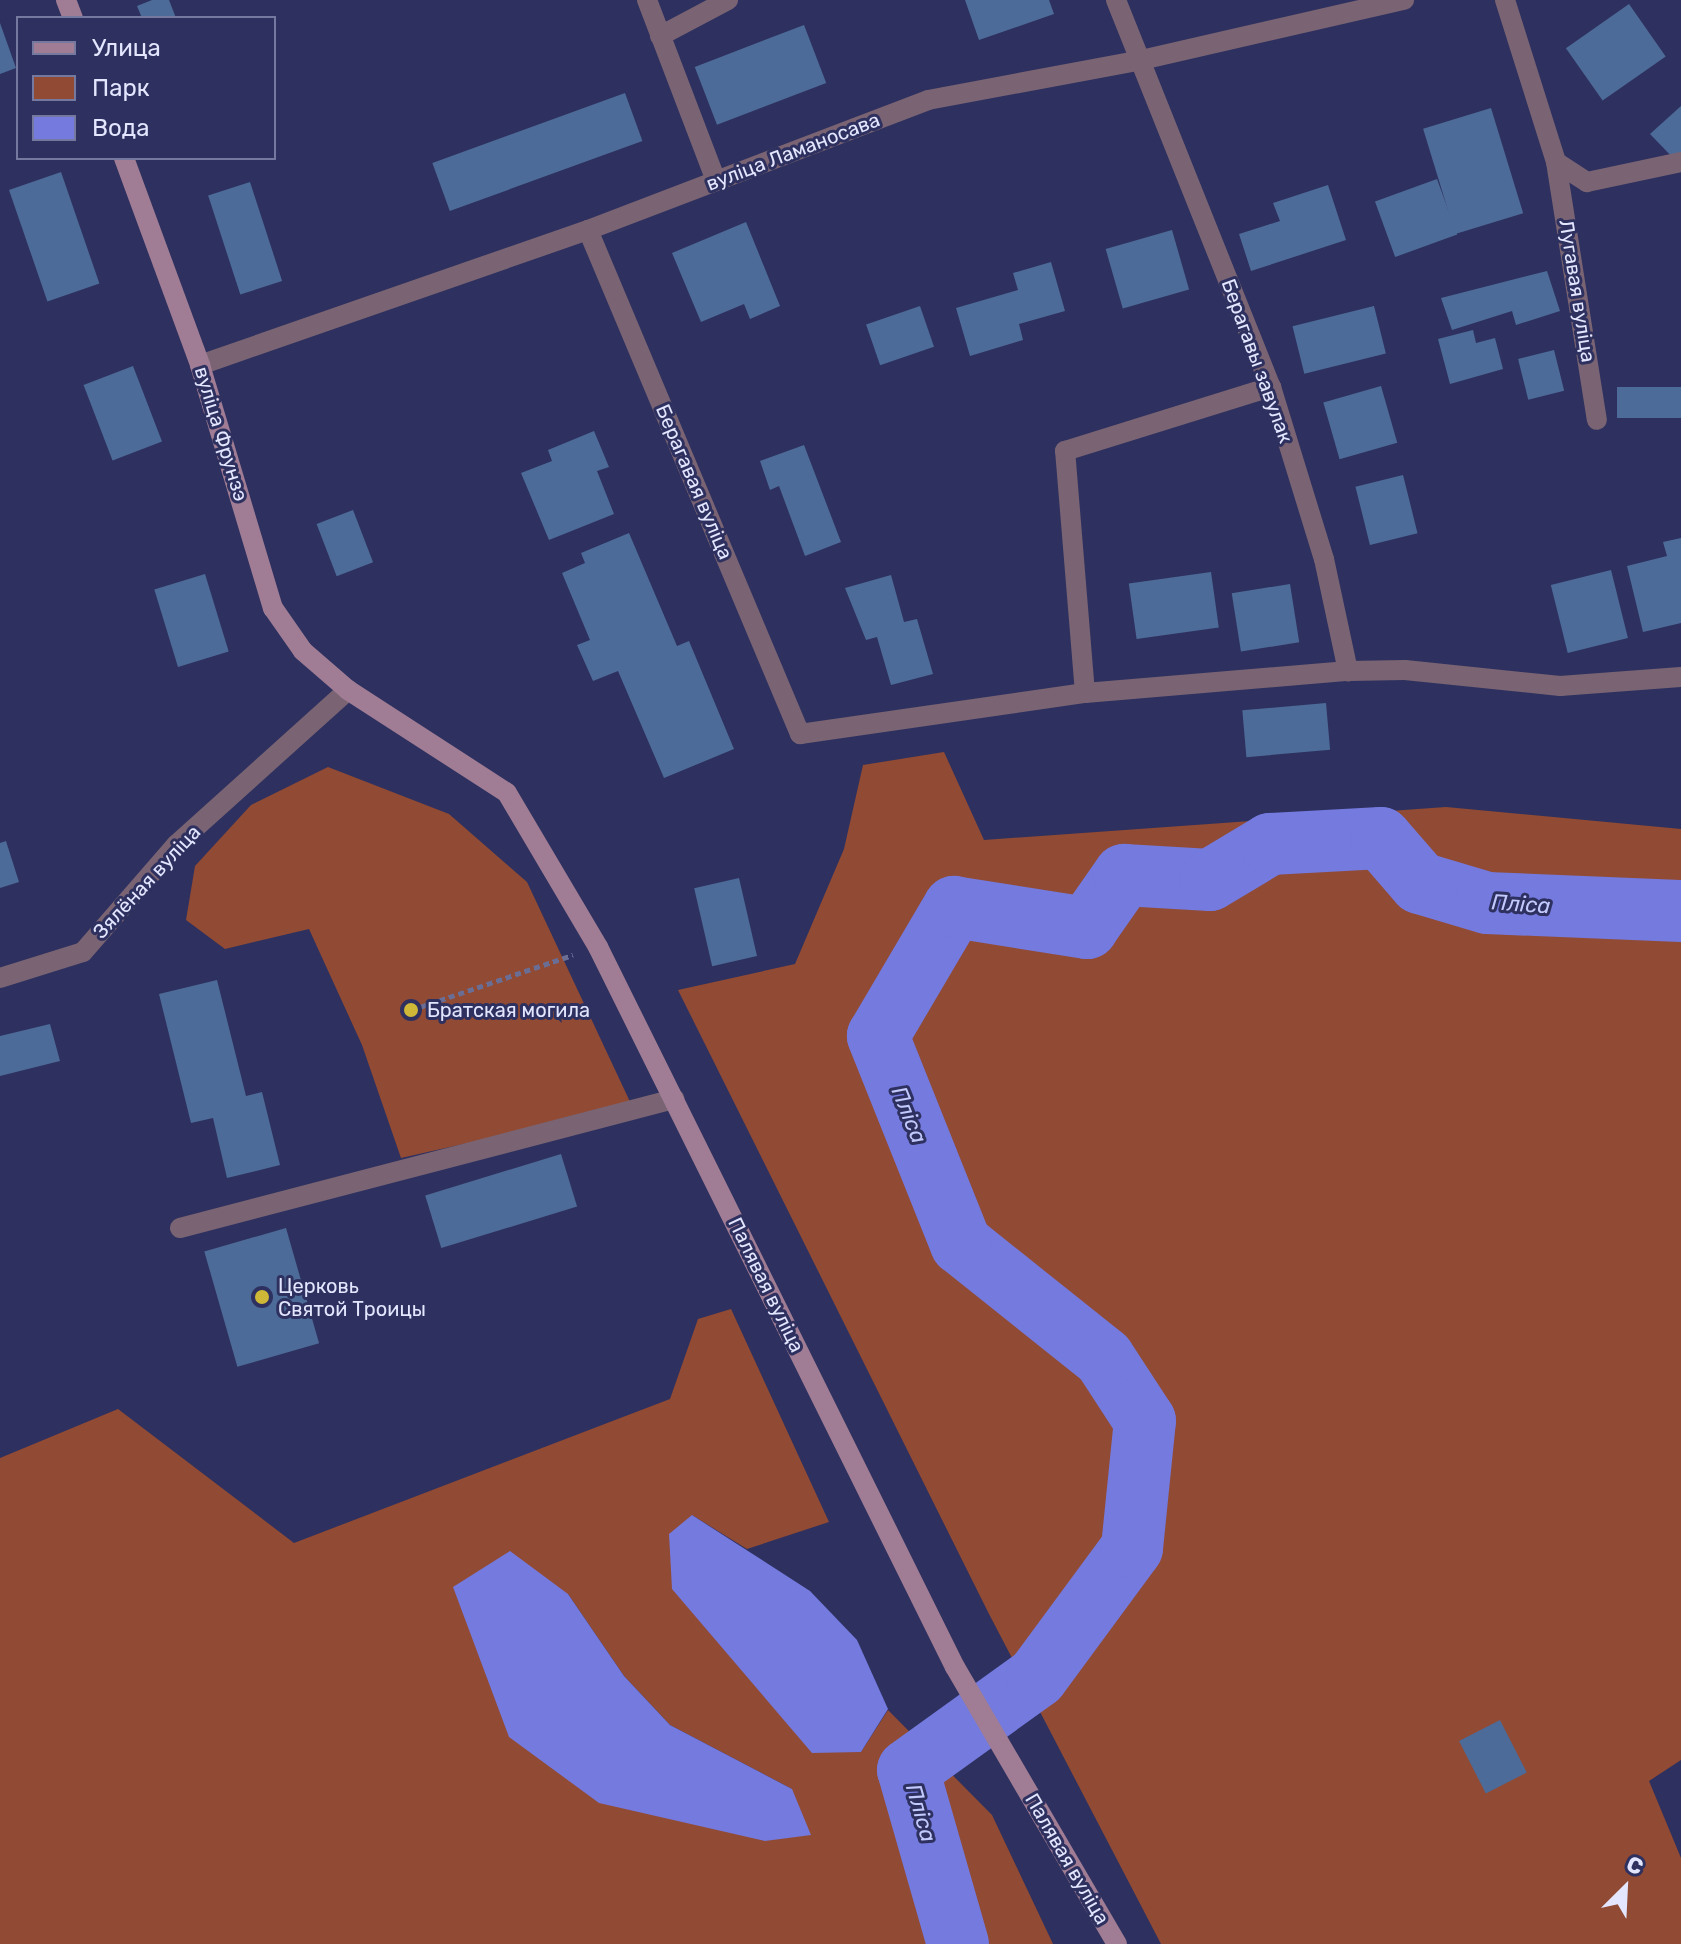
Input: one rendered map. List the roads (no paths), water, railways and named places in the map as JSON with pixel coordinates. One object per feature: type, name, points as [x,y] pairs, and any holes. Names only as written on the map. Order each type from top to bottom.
[{"type":"street","points":[[647,0],[716,181]]},
{"type":"street","points":[[660,36],[728,0]]},
{"type":"street","name":"Берагавы завулак","points":[[1116,0],[1137,61],[1271,387],[1324,559],[1348,671]]},
{"type":"street","name":"вуліца Ламаносава","points":[[200,365],[588,230],[928,100],[1137,61],[1404,0]]},
{"type":"street","name":"Лугавая вуліца","points":[[1505,0],[1556,162],[1597,420]]},
{"type":"street","name":"вуліца Фрунзэ","points":[[125,160],[200,365],[273,608],[303,651],[348,690]]},
{"type":"street","points":[[1556,162],[1587,182],[1681,162]]},
{"type":"street","name":"Берагавая вуліца","points":[[588,230],[800,734],[1085,693]]},
{"type":"street","points":[[1271,387],[1065,451],[1085,693],[1348,671],[1405,670],[1560,686],[1681,677]]},
{"type":"street","name":"Палявая вуліца","points":[[348,690],[507,793],[598,947],[955,1667],[1117,1944]]},
{"type":"street","name":"Зялёная вуліца","points":[[0,978],[83,952],[176,845],[348,690]]},
{"type":"street","points":[[180,1228],[674,1099]]},
{"type":"water","points":[[692,1515],[810,1591],[857,1640],[888,1709],[861,1752],[812,1753],[672,1589],[669,1534]]},
{"type":"water","points":[[510,1551],[568,1594],[624,1676],[670,1725],[792,1789],[811,1835],[765,1841],[599,1803],[509,1737],[453,1587]]},
{"type":"waterway","name":"Пліса","points":[[958,1944],[908,1770],[1037,1677],[1132,1548],[1145,1421],[1104,1358],[961,1244],[878,1036],[954,907],[1087,928],[1124,875],[1210,880],[1270,844],[1381,838],[1420,883],[1487,903],[1681,911]]},
{"type":"place","name":"Братская могила","points":[[411,1010]]},
{"type":"place","name":"Церковь Святой Троицы","points":[[262,1297]]}]
